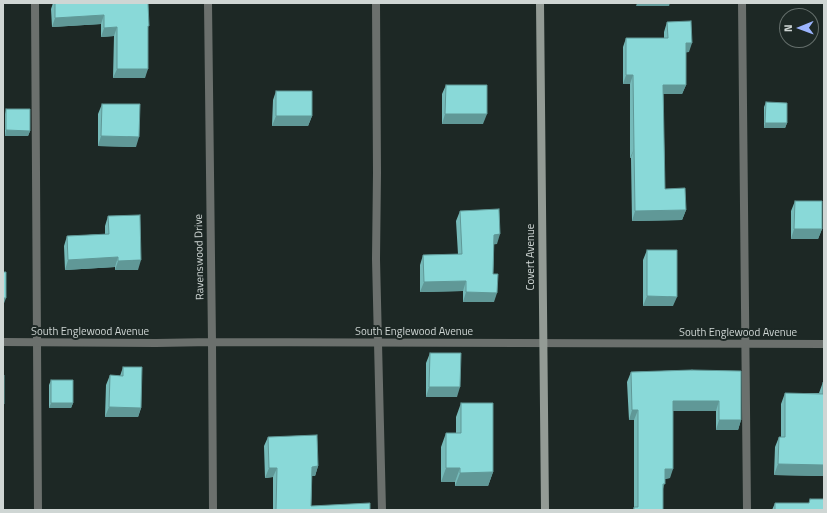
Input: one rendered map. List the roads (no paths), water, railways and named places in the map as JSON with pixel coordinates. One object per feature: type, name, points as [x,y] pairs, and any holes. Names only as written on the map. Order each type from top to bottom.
[{"type":"main road","name":"Covert Avenue","points":[[540,3],[544,510]]},
{"type":"street","points":[[35,3],[38,510]]},
{"type":"street","name":"Ravenswood Drive","points":[[208,3],[213,510]]},
{"type":"street","points":[[376,3],[376,259],[382,510]]},
{"type":"street","points":[[742,3],[747,510]]},
{"type":"street","name":"South Englewood Avenue","points":[[3,342],[824,344]]}]
